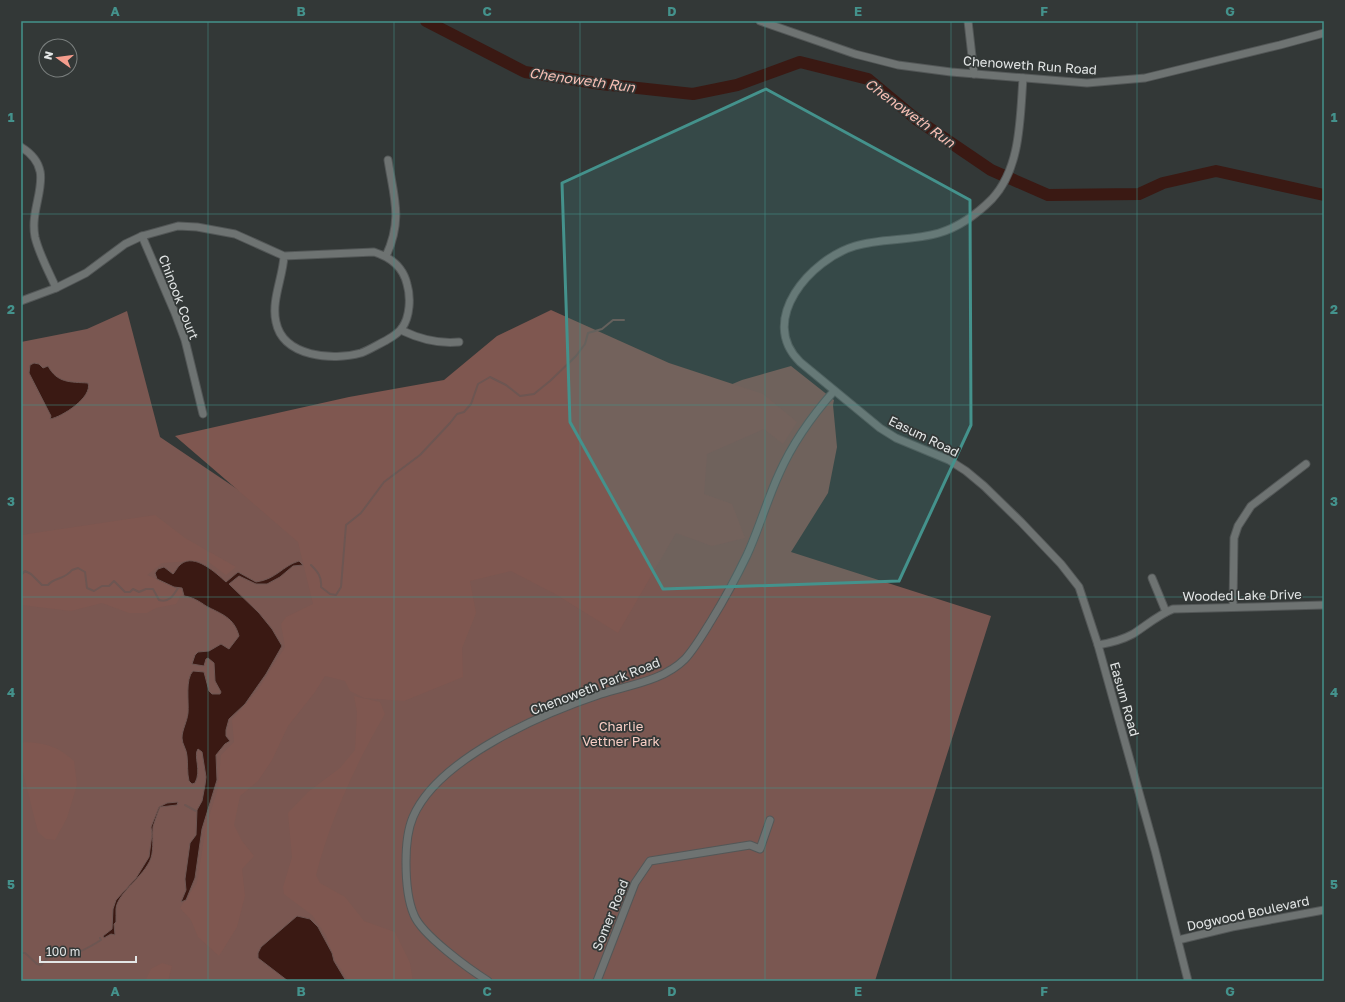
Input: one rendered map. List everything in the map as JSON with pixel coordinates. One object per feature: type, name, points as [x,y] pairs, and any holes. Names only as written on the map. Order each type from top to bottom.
[{"type":"street","name":"Chenoweth Run Road","points":[[760,21],[855,54],[898,65],[974,74],[1087,83],[1145,78],[1324,33]]},
{"type":"street","points":[[968,21],[974,74]]},
{"type":"street","name":"Easum Road","points":[[1023,78],[1016,147],[1009,172],[1004,183],[992,199],[978,211],[951,229],[928,236],[868,243],[846,249],[824,262],[801,285],[792,298],[784,315],[784,337],[795,357],[880,428],[896,438],[937,454],[957,465],[1003,504],[1072,576],[1082,594],[1098,645],[1156,854],[1188,981]]},
{"type":"street","points":[[21,147],[34,157],[40,169],[42,184],[34,214],[35,237],[56,288]]},
{"type":"street","points":[[386,256],[395,234],[397,215],[388,160]]},
{"type":"street","points":[[21,301],[56,288],[86,273],[125,244],[142,236],[178,226],[197,227],[244,237],[261,247],[284,256],[374,252],[386,256],[398,266],[408,287],[409,308],[402,328],[394,336],[374,348],[348,355],[325,356],[299,350],[292,346],[278,330],[275,315],[284,256]]},
{"type":"street","name":"Chinook Court","points":[[142,236],[180,327],[203,414]]},
{"type":"street","points":[[402,328],[403,331],[425,340],[448,343],[459,342]]},
{"type":"street","name":"Chenoweth Park Road","points":[[488,981],[429,934],[414,917],[406,875],[407,836],[413,816],[437,784],[455,767],[477,751],[542,716],[603,693],[656,677],[674,668],[684,659],[697,644],[734,580],[747,554],[778,474],[790,450],[810,417],[834,391]]},
{"type":"street","points":[[1234,607],[1234,538],[1238,526],[1251,506],[1306,464]]},
{"type":"street","points":[[1152,578],[1166,612]]},
{"type":"street","name":"Wooded Lake Drive","points":[[1098,645],[1114,642],[1129,636],[1173,609],[1324,605]]},
{"type":"street","name":"Somer Road","points":[[597,981],[635,883],[650,861],[750,845],[760,849],[770,820]]},
{"type":"street","name":"Dogwood Boulevard","points":[[1178,940],[1232,927],[1324,910]]},
{"type":"highlighted area","points":[[766,89],[970,200],[971,425],[899,581],[663,589],[570,422],[562,183]]},
{"type":"green space","name":"Charlie Vettner Park","points":[[127,311],[160,437],[310,538],[622,430],[742,380],[791,366],[834,400],[833,405],[837,447],[828,493],[791,552],[991,616],[875,981],[21,981],[21,342],[87,329]]},
{"type":"shaded area","points":[[551,310],[669,363],[763,394],[797,422],[783,444],[764,429],[707,454],[704,494],[732,504],[745,538],[712,546],[676,533],[618,633],[557,595],[511,571],[470,581],[476,613],[462,648],[463,677],[404,701],[364,698],[350,691],[345,681],[325,676],[315,692],[288,726],[272,760],[258,781],[240,796],[234,825],[242,841],[254,856],[242,869],[245,896],[237,927],[219,956],[198,937],[191,920],[180,908],[197,883],[206,826],[218,788],[221,755],[234,742],[232,720],[258,690],[285,647],[281,624],[286,617],[313,604],[298,542],[175,436],[349,397],[444,380],[497,336]]},
{"type":"shaded area","points":[[34,363],[39,364],[43,368],[48,366],[60,379],[88,383],[86,394],[75,406],[50,419],[51,416],[29,373],[30,365]]},
{"type":"shaded area","points":[[155,515],[185,538],[236,567],[226,575],[206,560],[162,563],[147,575],[183,591],[176,604],[156,608],[147,613],[129,613],[102,603],[71,611],[21,605],[21,535]]},
{"type":"shaded area","points":[[187,561],[193,561],[199,562],[226,582],[238,572],[256,582],[269,578],[293,563],[299,561],[303,565],[293,566],[280,577],[267,584],[256,584],[239,576],[229,584],[259,613],[272,629],[282,646],[266,674],[245,704],[229,719],[226,736],[230,741],[225,744],[216,755],[217,780],[202,829],[195,878],[186,900],[181,902],[186,890],[185,879],[190,843],[196,835],[197,810],[202,801],[206,777],[202,752],[198,749],[196,755],[198,768],[197,778],[195,783],[192,784],[189,781],[187,754],[182,740],[188,713],[188,685],[193,671],[204,672],[209,691],[212,694],[220,694],[221,692],[215,681],[214,663],[208,658],[206,659],[204,666],[192,664],[195,655],[198,652],[209,651],[221,644],[229,649],[239,636],[234,624],[222,614],[190,597],[184,596],[182,588],[174,587],[157,579],[155,573],[158,569],[164,567],[173,574],[181,564]]},
{"type":"shaded area","points":[[354,696],[380,702],[385,714],[345,792],[329,833],[316,875],[320,883],[345,897],[364,921],[395,932],[410,963],[413,981],[349,981],[334,958],[326,935],[312,915],[284,894],[283,887],[292,857],[288,813],[308,792],[340,768],[355,750],[357,712]]},
{"type":"shaded area","points":[[24,742],[39,743],[52,747],[63,752],[74,761],[77,785],[67,818],[55,840],[46,839],[38,832],[21,765],[21,745]]},
{"type":"shaded area","points":[[178,802],[177,805],[160,807],[153,827],[151,858],[143,872],[121,897],[118,903],[116,909],[116,922],[114,924],[115,935],[111,934],[104,938],[103,936],[112,929],[113,909],[116,900],[136,878],[149,857],[152,834],[151,827],[159,807],[167,803]]},
{"type":"shaded area","points":[[297,916],[310,919],[318,927],[332,953],[334,961],[346,981],[288,981],[258,958],[258,953],[261,947]]},
{"type":"shaded area","points":[[162,963],[172,966],[168,981],[145,981],[151,969]]},
{"type":"waterway","name":"Chenoweth Run","points":[[426,21],[525,72],[601,84],[693,94],[737,85],[800,62],[868,79],[916,119],[991,170],[1048,195],[1139,194],[1163,183],[1216,171],[1324,195]]},
{"type":"waterway","points":[[311,565],[319,575],[321,587],[330,594],[336,595],[341,587],[346,525],[361,513],[384,482],[420,455],[457,414],[464,412],[471,404],[478,384],[490,377],[506,385],[520,396],[534,394],[576,356],[585,344],[588,333],[602,329],[613,320],[624,320]]},
{"type":"waterway","points":[[21,575],[25,571],[31,574],[42,585],[48,585],[72,570],[78,568],[85,572],[87,588],[94,591],[102,586],[109,586],[114,581],[125,592],[130,592],[133,589],[139,592],[146,589],[153,589],[159,600],[162,601],[168,600],[178,588]]},
{"type":"waterway","points":[[185,805],[196,811]]},
{"type":"waterway","points":[[21,953],[25,953],[37,964],[41,965],[54,954],[74,954],[98,942],[101,940],[100,938]]}]
